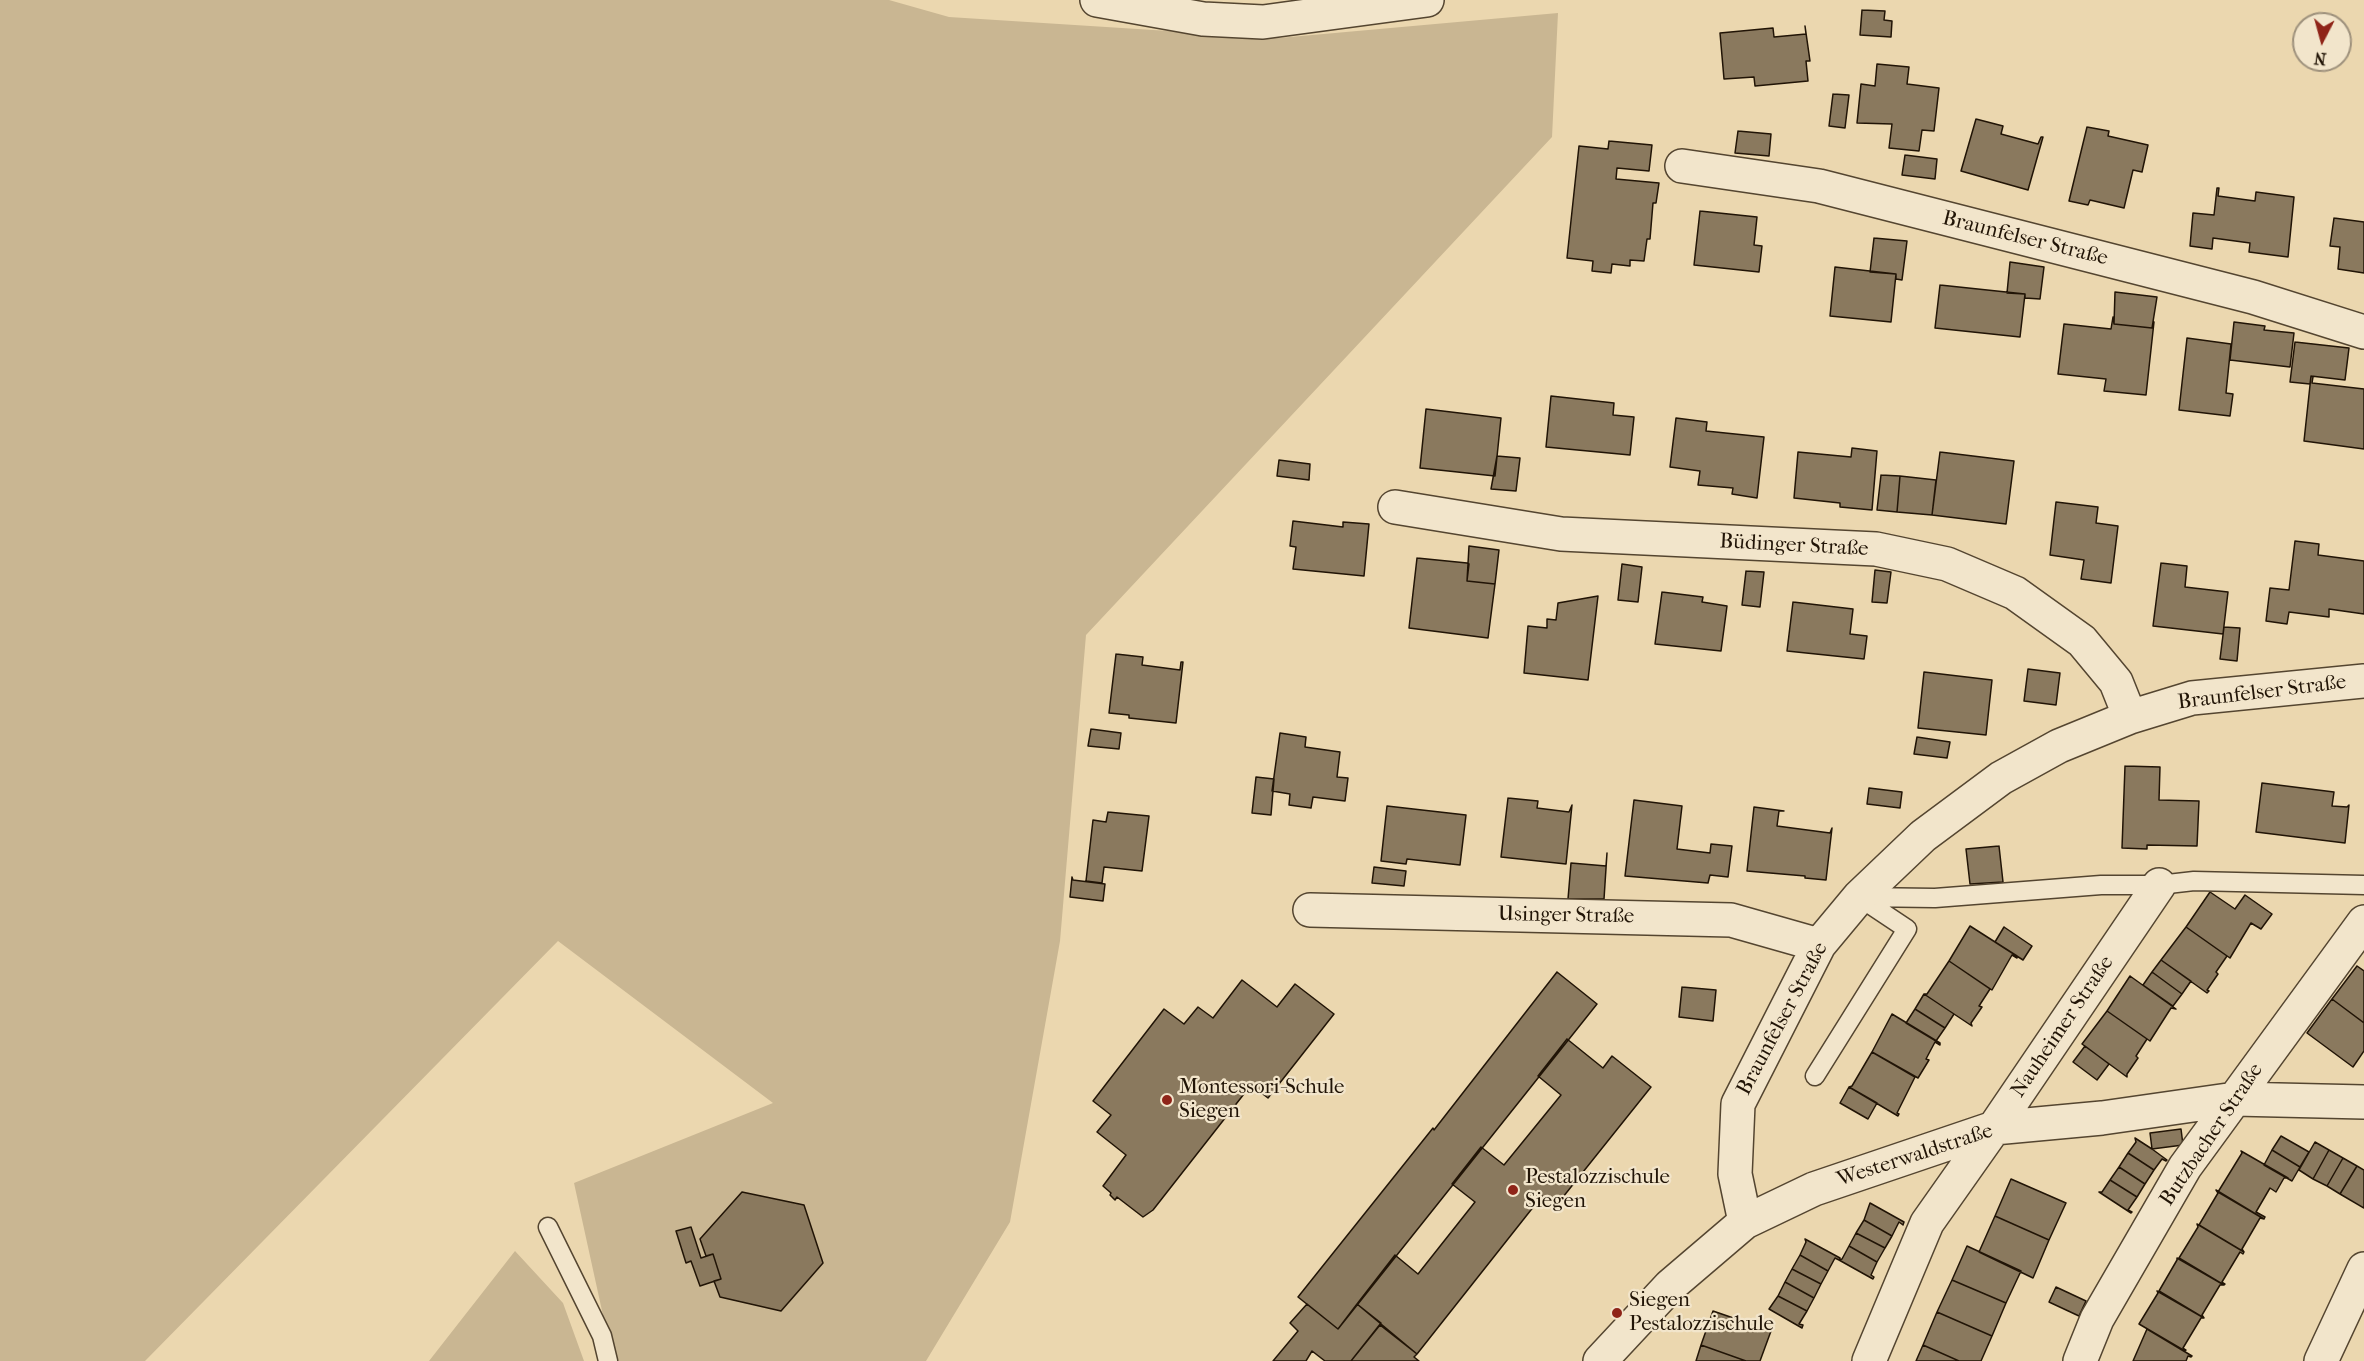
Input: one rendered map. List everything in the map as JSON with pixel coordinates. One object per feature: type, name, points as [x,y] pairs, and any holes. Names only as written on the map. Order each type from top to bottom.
[{"type":"street","points":[[1097,0],[1203,19],[1263,22],[1427,0]]},
{"type":"street","name":"Braunfelser Straße","points":[[1682,166],[1819,186],[2253,297],[2364,332]]},
{"type":"street","name":"Büdinger Straße","points":[[1395,507],[1562,534],[1876,549],[1947,564],[2015,593],[2082,641],[2116,682],[2130,717]]},
{"type":"street","name":"Braunfelser Straße","points":[[1745,1222],[1735,1174],[1738,1104],[1819,945],[1859,897],[1923,836],[2001,778],[2059,746],[2130,717],[2192,698],[2364,681]]},
{"type":"street","name":"Nauheimer Straße","points":[[1869,1361],[1927,1223],[2159,885]]},
{"type":"street","name":"Usinger Straße","points":[[1310,910],[1731,920],[1819,945]]},
{"type":"street","name":"Butzbacher Straße","points":[[2080,1361],[2097,1319],[2179,1177],[2364,922]]},
{"type":"street","name":"Westerwaldstraße","points":[[1600,1361],[1670,1286],[1745,1222],[1814,1189],[1994,1128],[2102,1118],[2235,1099],[2364,1102]]},
{"type":"street","points":[[2321,1361],[2364,1269]]},
{"type":"lane","points":[[1859,897],[1935,898],[2101,885],[2159,885],[2194,882],[2364,885]]},
{"type":"lane","points":[[1815,1076],[1907,929],[1859,897]]},
{"type":"lane","points":[[548,1227],[602,1336],[608,1361]]},
{"type":"shaded area","points":[[0,0],[889,0],[949,17],[1279,38],[1558,13],[1552,137],[1086,635],[1060,941],[1010,1222],[926,1361],[613,1361],[574,1183],[773,1103],[558,941],[145,1361],[0,1361]]},
{"type":"shaded area","points":[[515,1251],[563,1303],[584,1361],[429,1361]]},
{"type":"building","points":[[1862,10],[1885,11],[1884,20],[1892,21],[1891,37],[1860,35]]},
{"type":"building","points":[[1805,26],[1810,61],[1806,61],[1808,81],[1755,86],[1754,77],[1724,79],[1720,33],[1773,28],[1774,37],[1806,34]]},
{"type":"building","points":[[1877,64],[1909,67],[1907,84],[1939,88],[1934,131],[1922,130],[1919,151],[1889,148],[1892,124],[1857,123],[1861,84],[1875,86]]},
{"type":"building","points":[[1833,94],[1849,95],[1845,128],[1829,126]]},
{"type":"building","points":[[1976,119],[2003,126],[2001,134],[2038,144],[2043,137],[2028,190],[1961,171]]},
{"type":"building","points":[[2087,127],[2109,131],[2108,136],[2148,145],[2142,172],[2133,170],[2124,208],[2090,200],[2088,205],[2069,201]]},
{"type":"building","points":[[1738,131],[1771,134],[1769,156],[1735,153]]},
{"type":"building","points":[[1609,141],[1652,145],[1649,171],[1617,168],[1616,179],[1659,183],[1656,203],[1653,203],[1650,239],[1647,239],[1644,261],[1630,260],[1630,266],[1612,264],[1611,273],[1592,271],[1593,261],[1567,258],[1579,146],[1608,149]]},
{"type":"building","points":[[1905,155],[1937,159],[1935,179],[1902,175]]},
{"type":"building","points":[[2217,188],[2219,188],[2218,196],[2255,201],[2256,192],[2294,197],[2288,257],[2249,252],[2250,243],[2213,238],[2212,249],[2190,246],[2193,213],[2214,215]]},
{"type":"building","points":[[1700,211],[1757,217],[1754,245],[1762,246],[1759,272],[1694,265]]},
{"type":"building","points":[[2334,218],[2364,222],[2364,273],[2338,269],[2340,247],[2330,246]]},
{"type":"building","points":[[1874,238],[1907,241],[1902,280],[1896,279],[1896,274],[1870,272]]},
{"type":"building","points":[[2010,262],[2044,267],[2040,299],[2025,298],[2025,294],[2007,293]]},
{"type":"building","points":[[1835,267],[1896,274],[1891,322],[1830,316]]},
{"type":"building","points":[[1940,285],[2025,294],[2020,337],[1935,328]]},
{"type":"building","points":[[2115,292],[2157,297],[2152,328],[2114,324]]},
{"type":"building","points":[[2113,317],[2114,324],[2152,328],[2154,322],[2146,395],[2104,391],[2106,379],[2058,374],[2064,324],[2111,329]]},
{"type":"building","points":[[2234,322],[2265,326],[2264,330],[2294,333],[2290,367],[2230,360]]},
{"type":"building","points":[[2187,338],[2231,344],[2226,393],[2233,394],[2230,416],[2179,410]]},
{"type":"building","points":[[2295,342],[2349,348],[2345,380],[2311,376],[2310,384],[2290,382]]},
{"type":"building","points":[[2311,376],[2313,377],[2312,383],[2364,389],[2364,449],[2304,441]]},
{"type":"building","points":[[1551,396],[1614,403],[1613,415],[1634,417],[1630,455],[1546,447]]},
{"type":"building","points":[[1426,409],[1501,418],[1495,476],[1420,468]]},
{"type":"building","points":[[1676,418],[1707,422],[1706,431],[1764,437],[1757,498],[1732,494],[1733,488],[1698,485],[1700,471],[1670,467]]},
{"type":"building","points":[[1852,448],[1877,451],[1872,510],[1840,507],[1840,503],[1794,498],[1798,452],[1851,457]]},
{"type":"building","points":[[1940,452],[2014,461],[2006,524],[1932,515]]},
{"type":"building","points":[[1497,456],[1520,458],[1516,491],[1491,489]]},
{"type":"building","points":[[1279,460],[1310,464],[1309,480],[1277,476]]},
{"type":"building","points":[[1881,475],[1900,476],[1897,512],[1877,510]]},
{"type":"building","points":[[1900,476],[1936,480],[1932,515],[1897,512]]},
{"type":"building","points":[[2056,502],[2098,507],[2096,523],[2118,526],[2111,583],[2081,579],[2084,560],[2050,555]]},
{"type":"building","points":[[1293,521],[1343,527],[1343,522],[1369,524],[1364,576],[1293,569],[1296,547],[1290,546]]},
{"type":"building","points":[[2295,541],[2319,544],[2318,555],[2364,561],[2364,614],[2329,609],[2329,617],[2289,612],[2287,624],[2266,621],[2270,588],[2289,590]]},
{"type":"building","points":[[1469,546],[1499,550],[1495,584],[1467,581]]},
{"type":"building","points":[[1417,558],[1467,563],[1469,564],[1467,581],[1495,584],[1488,638],[1409,628]]},
{"type":"building","points":[[2161,563],[2187,566],[2185,587],[2228,592],[2223,634],[2153,626]]},
{"type":"building","points":[[1622,564],[1642,567],[1638,602],[1618,600]]},
{"type":"building","points":[[1875,570],[1891,572],[1887,603],[1872,602]]},
{"type":"building","points":[[1746,571],[1764,572],[1760,607],[1742,605]]},
{"type":"building","points":[[1662,592],[1703,597],[1702,602],[1727,606],[1721,651],[1655,644]]},
{"type":"building","points":[[1598,596],[1588,680],[1524,673],[1528,626],[1547,628],[1547,619],[1556,620],[1558,603]]},
{"type":"building","points":[[1793,602],[1853,609],[1850,634],[1867,636],[1864,659],[1787,651]]},
{"type":"building","points":[[2224,627],[2240,628],[2237,661],[2220,659]]},
{"type":"building","points":[[1116,654],[1143,657],[1142,665],[1180,670],[1181,662],[1183,662],[1176,723],[1129,718],[1129,715],[1109,713]]},
{"type":"building","points":[[2028,669],[2060,673],[2056,705],[2024,701]]},
{"type":"building","points":[[1924,672],[1992,680],[1986,735],[1918,728]]},
{"type":"building","points":[[1091,729],[1121,733],[1119,749],[1088,746]]},
{"type":"building","points":[[1280,733],[1306,737],[1305,747],[1340,752],[1337,777],[1348,778],[1345,801],[1313,797],[1311,808],[1289,805],[1290,794],[1272,791]]},
{"type":"building","points":[[1917,737],[1950,742],[1947,758],[1914,754]]},
{"type":"building","points":[[2125,766],[2160,767],[2159,800],[2199,801],[2197,846],[2147,845],[2147,849],[2122,848]]},
{"type":"building","points":[[1256,777],[1274,779],[1271,815],[1252,813]]},
{"type":"building","points":[[2262,783],[2334,792],[2332,806],[2347,807],[2349,805],[2345,843],[2256,832]]},
{"type":"building","points":[[1869,788],[1902,792],[1900,808],[1867,804]]},
{"type":"building","points":[[1508,798],[1538,801],[1537,808],[1569,812],[1572,805],[1566,864],[1501,857]]},
{"type":"building","points":[[1634,800],[1682,806],[1677,849],[1710,853],[1711,844],[1732,846],[1728,877],[1710,875],[1708,883],[1625,876]]},
{"type":"building","points":[[1387,806],[1466,815],[1460,865],[1407,859],[1406,864],[1381,861]]},
{"type":"building","points":[[1754,807],[1784,811],[1779,811],[1777,826],[1830,833],[1832,828],[1826,880],[1747,871]]},
{"type":"building","points":[[1108,812],[1149,816],[1142,871],[1104,867],[1102,883],[1086,881],[1093,820],[1106,822]]},
{"type":"building","points":[[1999,846],[2003,882],[1970,884],[1966,849]]},
{"type":"building","points":[[1607,853],[1604,899],[1568,899],[1571,863],[1606,866]]},
{"type":"building","points":[[1374,867],[1406,871],[1404,886],[1372,883]]},
{"type":"building","points":[[1072,877],[1073,880],[1105,884],[1103,901],[1070,897]]},
{"type":"building","points":[[2210,892],[2235,909],[2245,895],[2272,914],[2261,929],[2251,923],[2230,958],[2186,927]]},
{"type":"building","points":[[1970,926],[2017,956],[2017,958],[2012,955],[1992,990],[1949,961]]},
{"type":"building","points":[[2004,927],[2032,946],[2023,960],[1995,942]]},
{"type":"building","points":[[2186,927],[2227,956],[2216,972],[2218,974],[2207,993],[2161,960]]},
{"type":"building","points":[[2161,960],[2191,981],[2182,994],[2152,972]]},
{"type":"building","points":[[1949,961],[1990,989],[1979,1006],[1982,1007],[1971,1023],[1972,1026],[1924,994],[1927,994]]},
{"type":"building","points":[[2357,966],[2364,971],[2364,1023],[2332,999]]},
{"type":"building","name":"Pestalozzischule Siegen","points":[[1557,972],[1597,1004],[1338,1329],[1298,1297],[1433,1128],[1434,1130]]},
{"type":"building","points":[[2152,972],[2182,994],[2173,1006],[2143,985]]},
{"type":"building","points":[[2130,976],[2176,1009],[2171,1008],[2150,1041],[2107,1011]]},
{"type":"building","name":"Montessori-Schule Siegen","points":[[1242,980],[1277,1007],[1295,984],[1334,1014],[1268,1098],[1251,1085],[1153,1210],[1143,1217],[1117,1197],[1115,1200],[1103,1186],[1126,1155],[1097,1132],[1111,1115],[1093,1101],[1164,1009],[1184,1024],[1198,1007],[1213,1018]]},
{"type":"building","points":[[1682,987],[1716,990],[1713,1021],[1679,1017]]},
{"type":"building","points":[[1924,994],[1954,1014],[1945,1028],[1915,1009]]},
{"type":"building","points":[[2332,999],[2364,1023],[2364,1051],[2353,1067],[2307,1033]]},
{"type":"building","points":[[1915,1009],[1945,1028],[1936,1041],[1906,1023]]},
{"type":"building","points":[[2107,1011],[2147,1039],[2136,1056],[2138,1058],[2127,1077],[2082,1044]]},
{"type":"building","points":[[1892,1014],[1940,1043],[1940,1045],[1935,1042],[1926,1059],[1929,1060],[1918,1078],[1872,1052]]},
{"type":"building","name":"Pestalozzischule Siegen","points":[[1567,1039],[1603,1068],[1612,1056],[1651,1087],[1555,1207],[1542,1196],[1417,1354],[1357,1304],[1395,1255],[1418,1274],[1475,1202],[1452,1184],[1481,1147],[1504,1165],[1561,1095],[1538,1076]]},
{"type":"building","points":[[2085,1046],[2109,1064],[2097,1080],[2073,1062]]},
{"type":"building","points":[[1872,1052],[1915,1077],[1897,1113],[1898,1116],[1849,1087],[1852,1086]]},
{"type":"building","points":[[1849,1087],[1877,1103],[1868,1119],[1840,1103]]},
{"type":"building","points":[[2181,1129],[2183,1145],[2152,1149],[2150,1133]]},
{"type":"building","points":[[2281,1136],[2309,1152],[2300,1167],[2272,1150]]},
{"type":"building","points":[[2135,1138],[2167,1160],[2162,1159],[2154,1170],[2128,1153],[2136,1142]]},
{"type":"building","points":[[2315,1142],[2329,1150],[2313,1179],[2299,1170]]},
{"type":"building","points":[[2272,1150],[2300,1167],[2292,1181],[2264,1165]]},
{"type":"building","points":[[2329,1150],[2343,1158],[2327,1186],[2313,1179]]},
{"type":"building","points":[[2241,1151],[2288,1178],[2284,1178],[2276,1192],[2270,1188],[2256,1212],[2265,1217],[2264,1219],[2218,1192],[2242,1153]]},
{"type":"building","points":[[2128,1153],[2154,1170],[2145,1184],[2119,1167]]},
{"type":"building","points":[[2343,1158],[2357,1166],[2340,1194],[2327,1186]]},
{"type":"building","points":[[2357,1166],[2364,1170],[2364,1208],[2340,1194]]},
{"type":"building","points":[[2119,1167],[2145,1184],[2137,1197],[2110,1180]]},
{"type":"building","points":[[2011,1179],[2066,1203],[2049,1240],[1995,1216]]},
{"type":"building","points":[[2110,1180],[2137,1197],[2128,1210],[2131,1213],[2099,1192],[2102,1192]]},
{"type":"building","points":[[2216,1190],[2264,1219],[2260,1218],[2242,1249],[2244,1252],[2199,1225],[2218,1193]]},
{"type":"building","points":[[742,1192],[804,1205],[823,1263],[781,1311],[720,1297],[714,1281],[721,1279],[713,1254],[706,1256],[700,1239]]},
{"type":"building","points":[[1870,1203],[1904,1222],[1903,1225],[1899,1222],[1892,1236],[1864,1220]]},
{"type":"building","points":[[1995,1216],[2049,1240],[2033,1278],[1979,1252]]},
{"type":"building","points":[[1864,1220],[1892,1236],[1885,1248],[1856,1233]]},
{"type":"building","points":[[2197,1224],[2244,1252],[2243,1254],[2240,1252],[2222,1282],[2224,1285],[2179,1258],[2198,1227]]},
{"type":"building","points":[[691,1227],[701,1258],[713,1254],[721,1279],[700,1286],[691,1261],[686,1263],[676,1231]]},
{"type":"building","points":[[1856,1233],[1885,1248],[1877,1262],[1849,1246]]},
{"type":"building","points":[[1805,1239],[1840,1258],[1839,1260],[1835,1258],[1828,1271],[1800,1255],[1806,1242]]},
{"type":"building","points":[[1849,1246],[1877,1262],[1871,1275],[1873,1279],[1839,1260],[1842,1259]]},
{"type":"building","points":[[1967,1246],[2021,1271],[2006,1303],[1952,1280]]},
{"type":"building","points":[[1800,1255],[1828,1271],[1821,1284],[1792,1269]]},
{"type":"building","points":[[2177,1258],[2224,1285],[2220,1285],[2202,1315],[2204,1318],[2159,1291]]},
{"type":"building","points":[[1792,1269],[1821,1284],[1814,1298],[1785,1282]]},
{"type":"building","points":[[1952,1280],[2006,1303],[1992,1336],[1937,1312]]},
{"type":"building","points":[[1785,1282],[1814,1298],[1807,1311],[1778,1296]]},
{"type":"building","points":[[2056,1287],[2086,1301],[2079,1316],[2049,1302]]},
{"type":"building","points":[[2157,1291],[2204,1318],[2201,1318],[2183,1348],[2185,1351],[2139,1324],[2158,1293]]},
{"type":"building","points":[[1778,1296],[1807,1311],[1799,1324],[1803,1325],[1802,1328],[1769,1309]]},
{"type":"building","points":[[1307,1304],[1338,1329],[1357,1304],[1381,1323],[1351,1361],[1325,1361],[1312,1351],[1306,1361],[1273,1361],[1298,1331],[1290,1323]]},
{"type":"building","points":[[1713,1311],[1771,1331],[1760,1361],[1746,1361],[1701,1345]]},
{"type":"building","points":[[1937,1312],[1992,1336],[1981,1361],[1959,1361],[1923,1345]]},
{"type":"building","points":[[1380,1325],[1417,1354],[1414,1357],[1419,1361],[1351,1361]]},
{"type":"building","points":[[2147,1329],[2192,1356],[2188,1356],[2186,1361],[2133,1361]]},
{"type":"building","points":[[1701,1345],[1746,1361],[1696,1361]]},
{"type":"building","points":[[1923,1345],[1959,1361],[1916,1361]]},
{"type":"place","name":"Montessori-Schule Siegen","points":[[1167,1100]]},
{"type":"place","name":"Pestalozzischule Siegen","points":[[1513,1190]]},
{"type":"place","name":"Siegen Pestalozzischule","points":[[1617,1313]]}]
